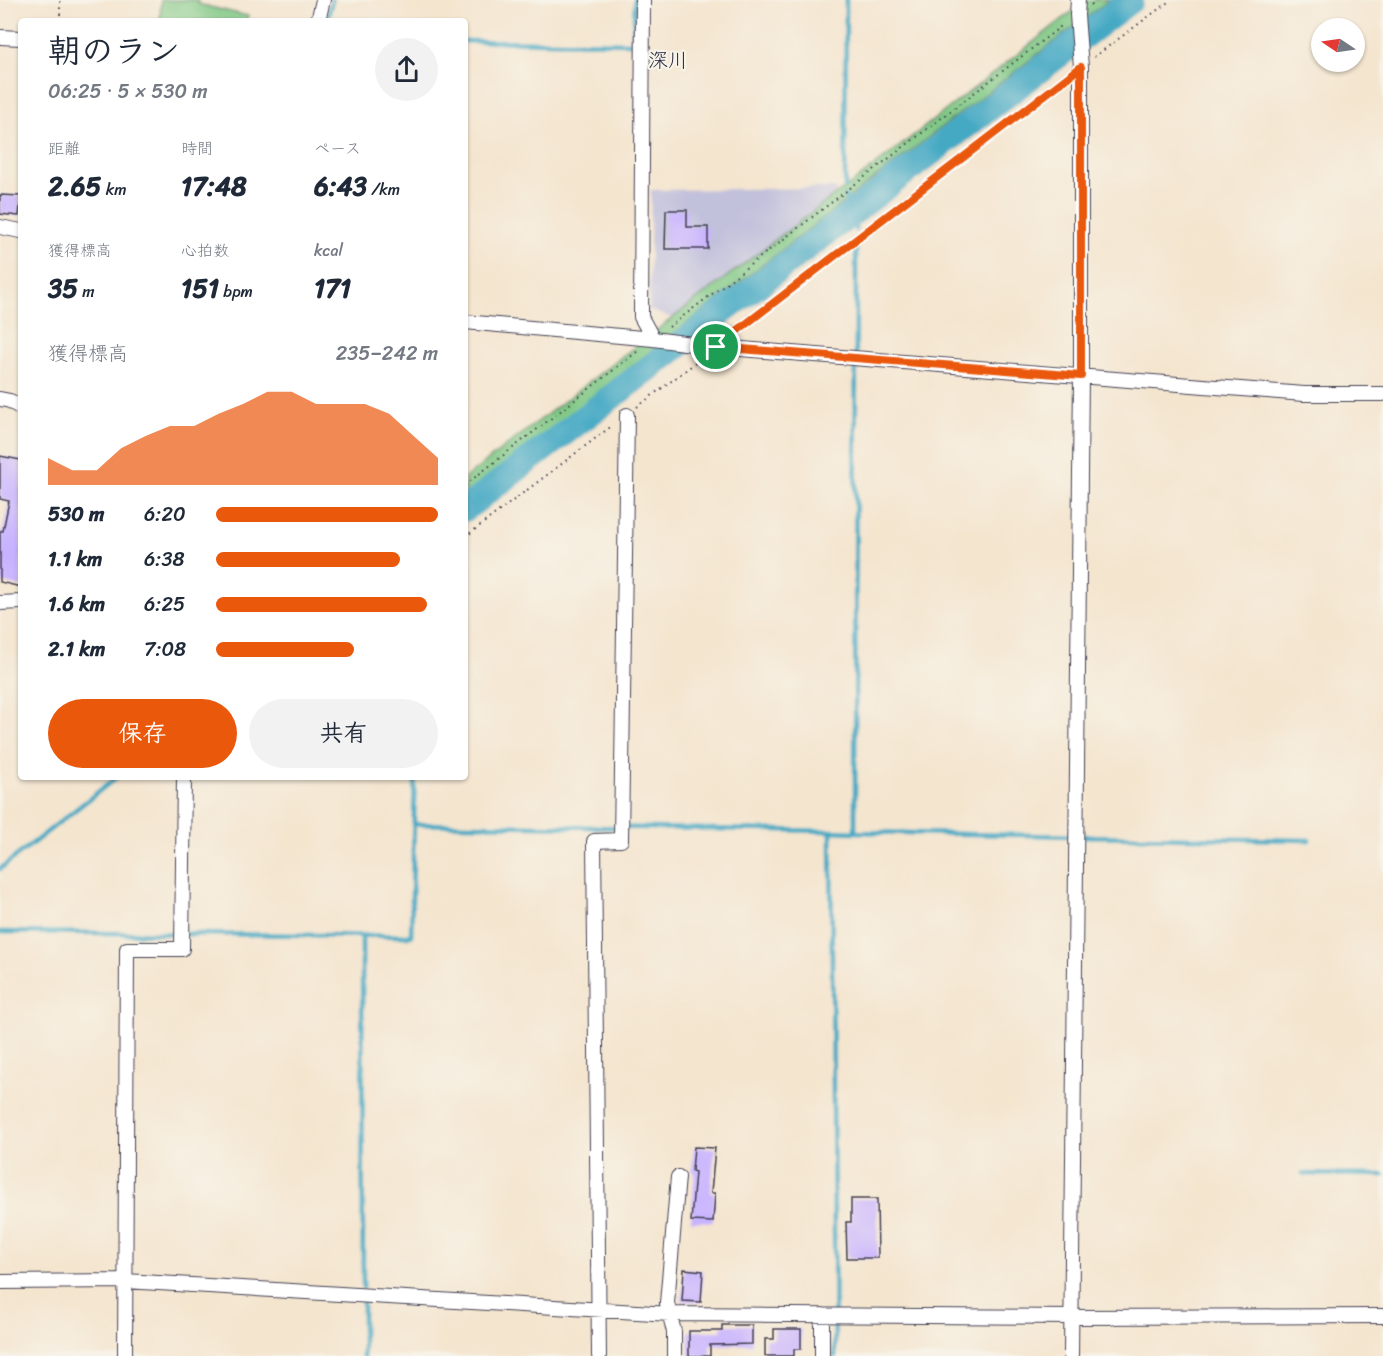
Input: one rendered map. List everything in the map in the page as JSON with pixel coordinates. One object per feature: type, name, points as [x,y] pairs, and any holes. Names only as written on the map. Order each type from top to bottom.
[{"type":"street","points":[[319,18],[323,0]]},
{"type":"street","points":[[643,0],[641,316],[653,339]]},
{"type":"street","points":[[1071,1356],[1081,376],[1081,67],[1078,0]]},
{"type":"street","points":[[0,37],[18,38]]},
{"type":"street","points":[[0,227],[18,230]]},
{"type":"street","points":[[468,322],[716,347],[1304,394],[1383,394]]},
{"type":"street","points":[[0,399],[10,401],[18,406]]},
{"type":"street","points":[[599,1356],[594,841],[621,840],[627,415]]},
{"type":"street","points":[[0,603],[18,602]]},
{"type":"street","points":[[125,1356],[127,949],[182,949],[184,780]]},
{"type":"street","points":[[674,1356],[674,1332],[667,1303],[678,1177]]},
{"type":"street","points":[[0,1282],[124,1281],[670,1314],[1071,1317],[1383,1316]]},
{"type":"street","points":[[822,1356],[831,1315]]},
{"type":"path","points":[[60,0],[60,18]]},
{"type":"path","points":[[468,483],[1097,0]]},
{"type":"path","points":[[468,535],[1171,0]]},
{"type":"shaded area","points":[[836,188],[836,194],[672,318],[649,310],[651,190]]},
{"type":"green space","points":[[161,0],[198,0],[198,4],[248,16],[247,18],[160,18]]},
{"type":"green space","points":[[1087,0],[1109,0],[468,493],[468,476],[850,185]]},
{"type":"building","points":[[0,195],[18,196],[18,216],[0,214]]},
{"type":"building","points":[[666,210],[687,210],[687,227],[708,227],[708,249],[665,249]]},
{"type":"building","points":[[0,456],[18,459],[18,586],[0,582],[0,531],[3,531],[9,501],[0,499]]},
{"type":"building","points":[[694,1147],[715,1148],[711,1193],[715,1193],[713,1222],[691,1221],[695,1172],[692,1171]]},
{"type":"building","points":[[851,1199],[877,1199],[878,1258],[847,1258],[846,1222],[851,1222]]},
{"type":"building","points":[[684,1269],[703,1271],[701,1302],[682,1301]]},
{"type":"building","points":[[722,1325],[752,1325],[752,1344],[710,1345],[710,1356],[689,1356],[689,1331],[722,1331]]},
{"type":"building","points":[[774,1329],[801,1329],[801,1349],[794,1349],[794,1356],[765,1356],[765,1339],[774,1339]]},
{"type":"waterway","points":[[328,18],[332,0]]},
{"type":"waterway","points":[[468,41],[633,43],[635,0]]},
{"type":"waterway","points":[[845,187],[846,0]]},
{"type":"waterway","points":[[468,507],[1131,0]]},
{"type":"waterway","points":[[845,196],[856,230]]},
{"type":"waterway","points":[[835,1356],[831,831],[855,832],[856,245]]},
{"type":"waterway","points":[[0,869],[113,780]]},
{"type":"waterway","points":[[0,932],[411,936],[415,780]]},
{"type":"waterway","points":[[414,824],[831,831]]},
{"type":"waterway","points":[[855,832],[1309,840]]},
{"type":"waterway","points":[[362,936],[363,1288]]},
{"type":"waterway","points":[[1303,1174],[1383,1175]]},
{"type":"waterway","points":[[363,1301],[363,1356]]},
{"type":"district","name":"深川","points":[[668,60]]},
{"type":"route","points":[[1081,67],[1081,376],[716,347],[777,300],[1081,67]]}]
